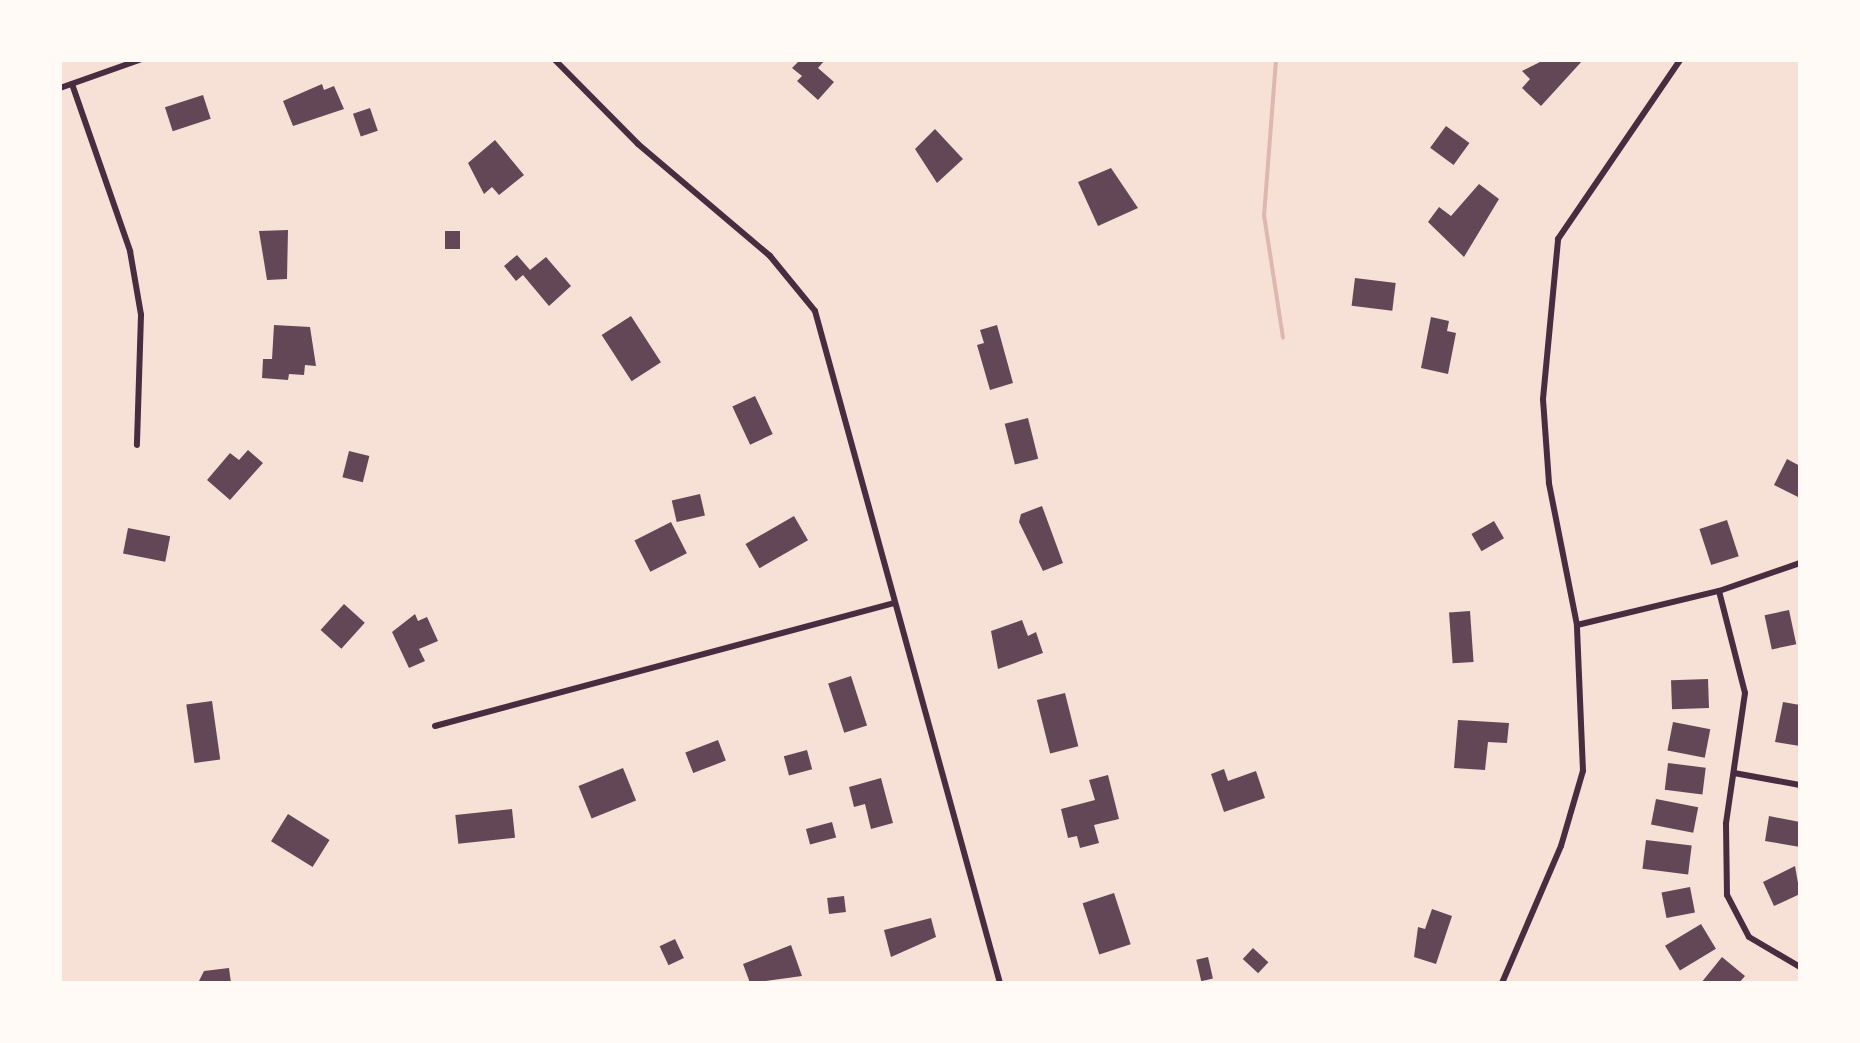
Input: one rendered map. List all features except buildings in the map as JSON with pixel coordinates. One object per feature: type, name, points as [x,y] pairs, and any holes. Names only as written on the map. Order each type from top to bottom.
[{"type":"street","points":[[60,88],[138,60]]},
{"type":"street","points":[[555,60],[638,144],[770,256],[816,311],[1000,983]]},
{"type":"street","points":[[1502,983],[1561,846],[1583,771],[1576,625],[1550,483],[1543,399],[1558,239],[1680,60]]},
{"type":"street","points":[[72,84],[130,252],[141,316],[137,445]]},
{"type":"street","points":[[1576,625],[1719,591],[1800,563]]},
{"type":"street","points":[[1719,591],[1745,693],[1726,824],[1727,895],[1749,937],[1800,967]]},
{"type":"street","points":[[435,726],[894,603]]},
{"type":"street","points":[[1734,773],[1800,784]]},
{"type":"waterway","points":[[1276,60],[1264,215],[1283,338]]}]
